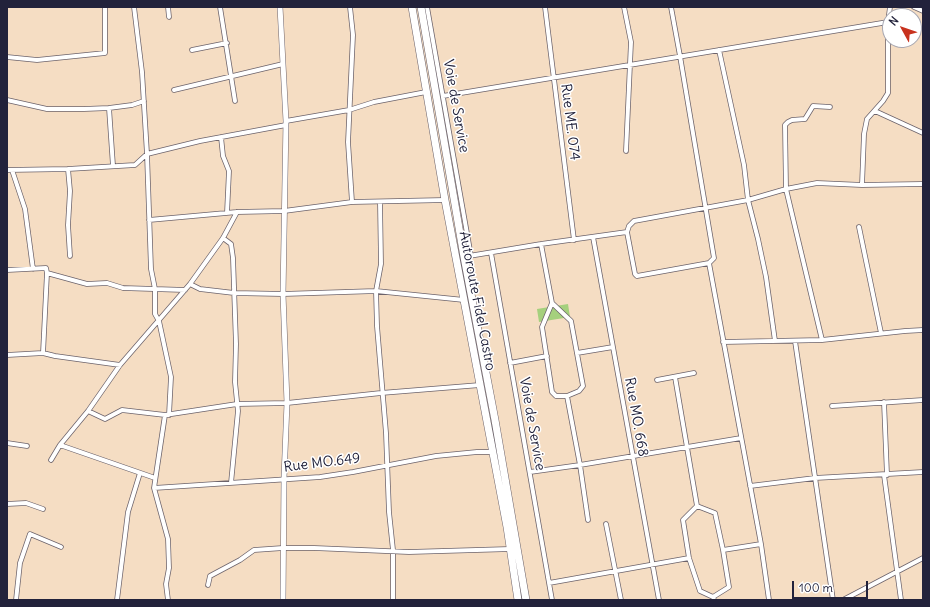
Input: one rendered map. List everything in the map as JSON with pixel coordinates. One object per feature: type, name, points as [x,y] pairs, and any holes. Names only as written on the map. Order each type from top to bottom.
[{"type":"highway","name":"Autoroute Fidel Castro","points":[[412,7],[445,200],[494,452],[518,600]]},
{"type":"highway","name":"Autoroute Fidel Castro","points":[[421,7],[428,29],[526,600]]},
{"type":"street","points":[[7,57],[37,60],[105,53],[105,7]]},
{"type":"street","points":[[134,7],[148,154],[151,269],[155,289],[154,314],[159,321],[171,377],[167,415],[154,486],[168,538],[170,568],[166,584],[168,600]]},
{"type":"street","points":[[168,7],[169,17]]},
{"type":"street","points":[[220,7],[227,43],[230,76],[235,101]]},
{"type":"street","points":[[280,7],[286,123],[283,294],[287,403],[284,478],[283,600]]},
{"type":"street","points":[[350,7],[353,35],[348,142],[352,202]]},
{"type":"street","name":"Voie de Service","points":[[428,7],[428,29],[443,96],[446,133]]},
{"type":"street","name":"Rue ME. 074","points":[[545,7],[574,240]]},
{"type":"street","points":[[624,7],[632,42],[626,151]]},
{"type":"street","points":[[671,7],[680,56],[705,207],[714,258],[709,263],[637,276],[635,274],[627,232],[629,226],[634,221],[705,207],[748,200],[786,189],[817,183],[862,185],[922,184]]},
{"type":"street","points":[[914,7],[923,11]]},
{"type":"street","points":[[443,96],[882,23]]},
{"type":"street","points":[[192,50],[227,43]]},
{"type":"street","points":[[862,185],[864,134],[867,119],[888,94],[888,48]]},
{"type":"street","points":[[719,50],[744,165],[748,200],[766,277],[775,341]]},
{"type":"street","points":[[174,90],[283,64]]},
{"type":"street","points":[[33,269],[25,209],[9,170],[68,169],[135,165],[148,154],[349,110],[374,102],[426,92]]},
{"type":"street","points":[[7,100],[47,108],[84,109],[132,105],[144,101]]},
{"type":"street","points":[[822,340],[786,189],[785,126],[792,120],[805,119],[812,106],[830,107]]},
{"type":"street","points":[[109,108],[113,166]]},
{"type":"street","points":[[875,111],[923,133]]},
{"type":"street","points":[[221,137],[223,156],[229,171],[227,213]]},
{"type":"street","points":[[68,169],[70,191],[68,225],[70,256]]},
{"type":"street","points":[[149,220],[237,212],[284,211],[352,202],[445,200]]},
{"type":"street","points":[[380,202],[381,264],[376,291],[377,326],[381,393],[386,433],[389,512],[393,550],[392,600]]},
{"type":"street","points":[[51,460],[60,445],[88,411],[120,365],[190,284],[223,238],[237,212]]},
{"type":"street","points":[[859,227],[881,334]]},
{"type":"street","points":[[467,257],[541,244],[627,232]]},
{"type":"street","name":"Rue MO. 668","points":[[593,237],[632,456],[660,600]]},
{"type":"street","points":[[223,238],[231,244],[233,258],[235,382],[238,418],[232,483]]},
{"type":"street","points":[[541,244],[552,303],[542,327],[552,392],[556,396],[567,396],[579,391],[583,386],[571,321],[552,303]]},
{"type":"street","name":"Voie de Service","points":[[491,253],[552,600]]},
{"type":"street","points":[[709,263],[761,544],[769,600]]},
{"type":"street","points":[[7,270],[46,268],[43,353]]},
{"type":"street","points":[[47,273],[87,284],[107,283],[123,288],[185,290]]},
{"type":"street","points":[[190,284],[200,290],[234,293],[283,294],[376,291],[464,300]]},
{"type":"street","points":[[723,342],[822,340],[905,330],[923,330]]},
{"type":"street","points":[[795,341],[833,600]]},
{"type":"street","points":[[577,353],[613,347]]},
{"type":"street","points":[[7,355],[43,353],[120,365]]},
{"type":"street","points":[[510,363],[547,356]]},
{"type":"street","points":[[657,380],[694,373]]},
{"type":"street","points":[[675,377],[697,506]]},
{"type":"street","points":[[88,411],[105,419],[122,410],[167,415],[237,404],[287,403],[381,393],[480,385]]},
{"type":"street","points":[[567,396],[580,465],[588,520]]},
{"type":"street","points":[[832,406],[923,400]]},
{"type":"street","points":[[884,402],[885,475],[901,600]]},
{"type":"street","points":[[530,472],[741,438]]},
{"type":"street","points":[[7,443],[27,446]]},
{"type":"street","points":[[60,445],[155,478]]},
{"type":"street","name":"Rue MO.649","points":[[154,486],[232,483],[284,478],[320,477],[436,456],[494,452]]},
{"type":"street","points":[[750,486],[815,478],[923,472]]},
{"type":"street","points":[[117,600],[128,512],[140,473]]},
{"type":"street","points":[[7,504],[26,503],[43,510]]},
{"type":"street","points":[[697,506],[715,513],[723,550],[729,587],[714,598],[700,591],[689,558],[683,520],[697,506]]},
{"type":"street","points":[[606,524],[621,600]]},
{"type":"street","points":[[16,600],[20,563],[30,534],[62,546]]},
{"type":"street","points":[[723,550],[761,544]]},
{"type":"street","points":[[208,585],[210,576],[240,560],[254,550],[283,548],[336,548],[409,552],[510,549]]},
{"type":"street","points":[[550,584],[689,558]]},
{"type":"street","points":[[843,600],[923,559]]},
{"type":"green space","points":[[568,304],[570,317],[539,322],[537,309]]}]
